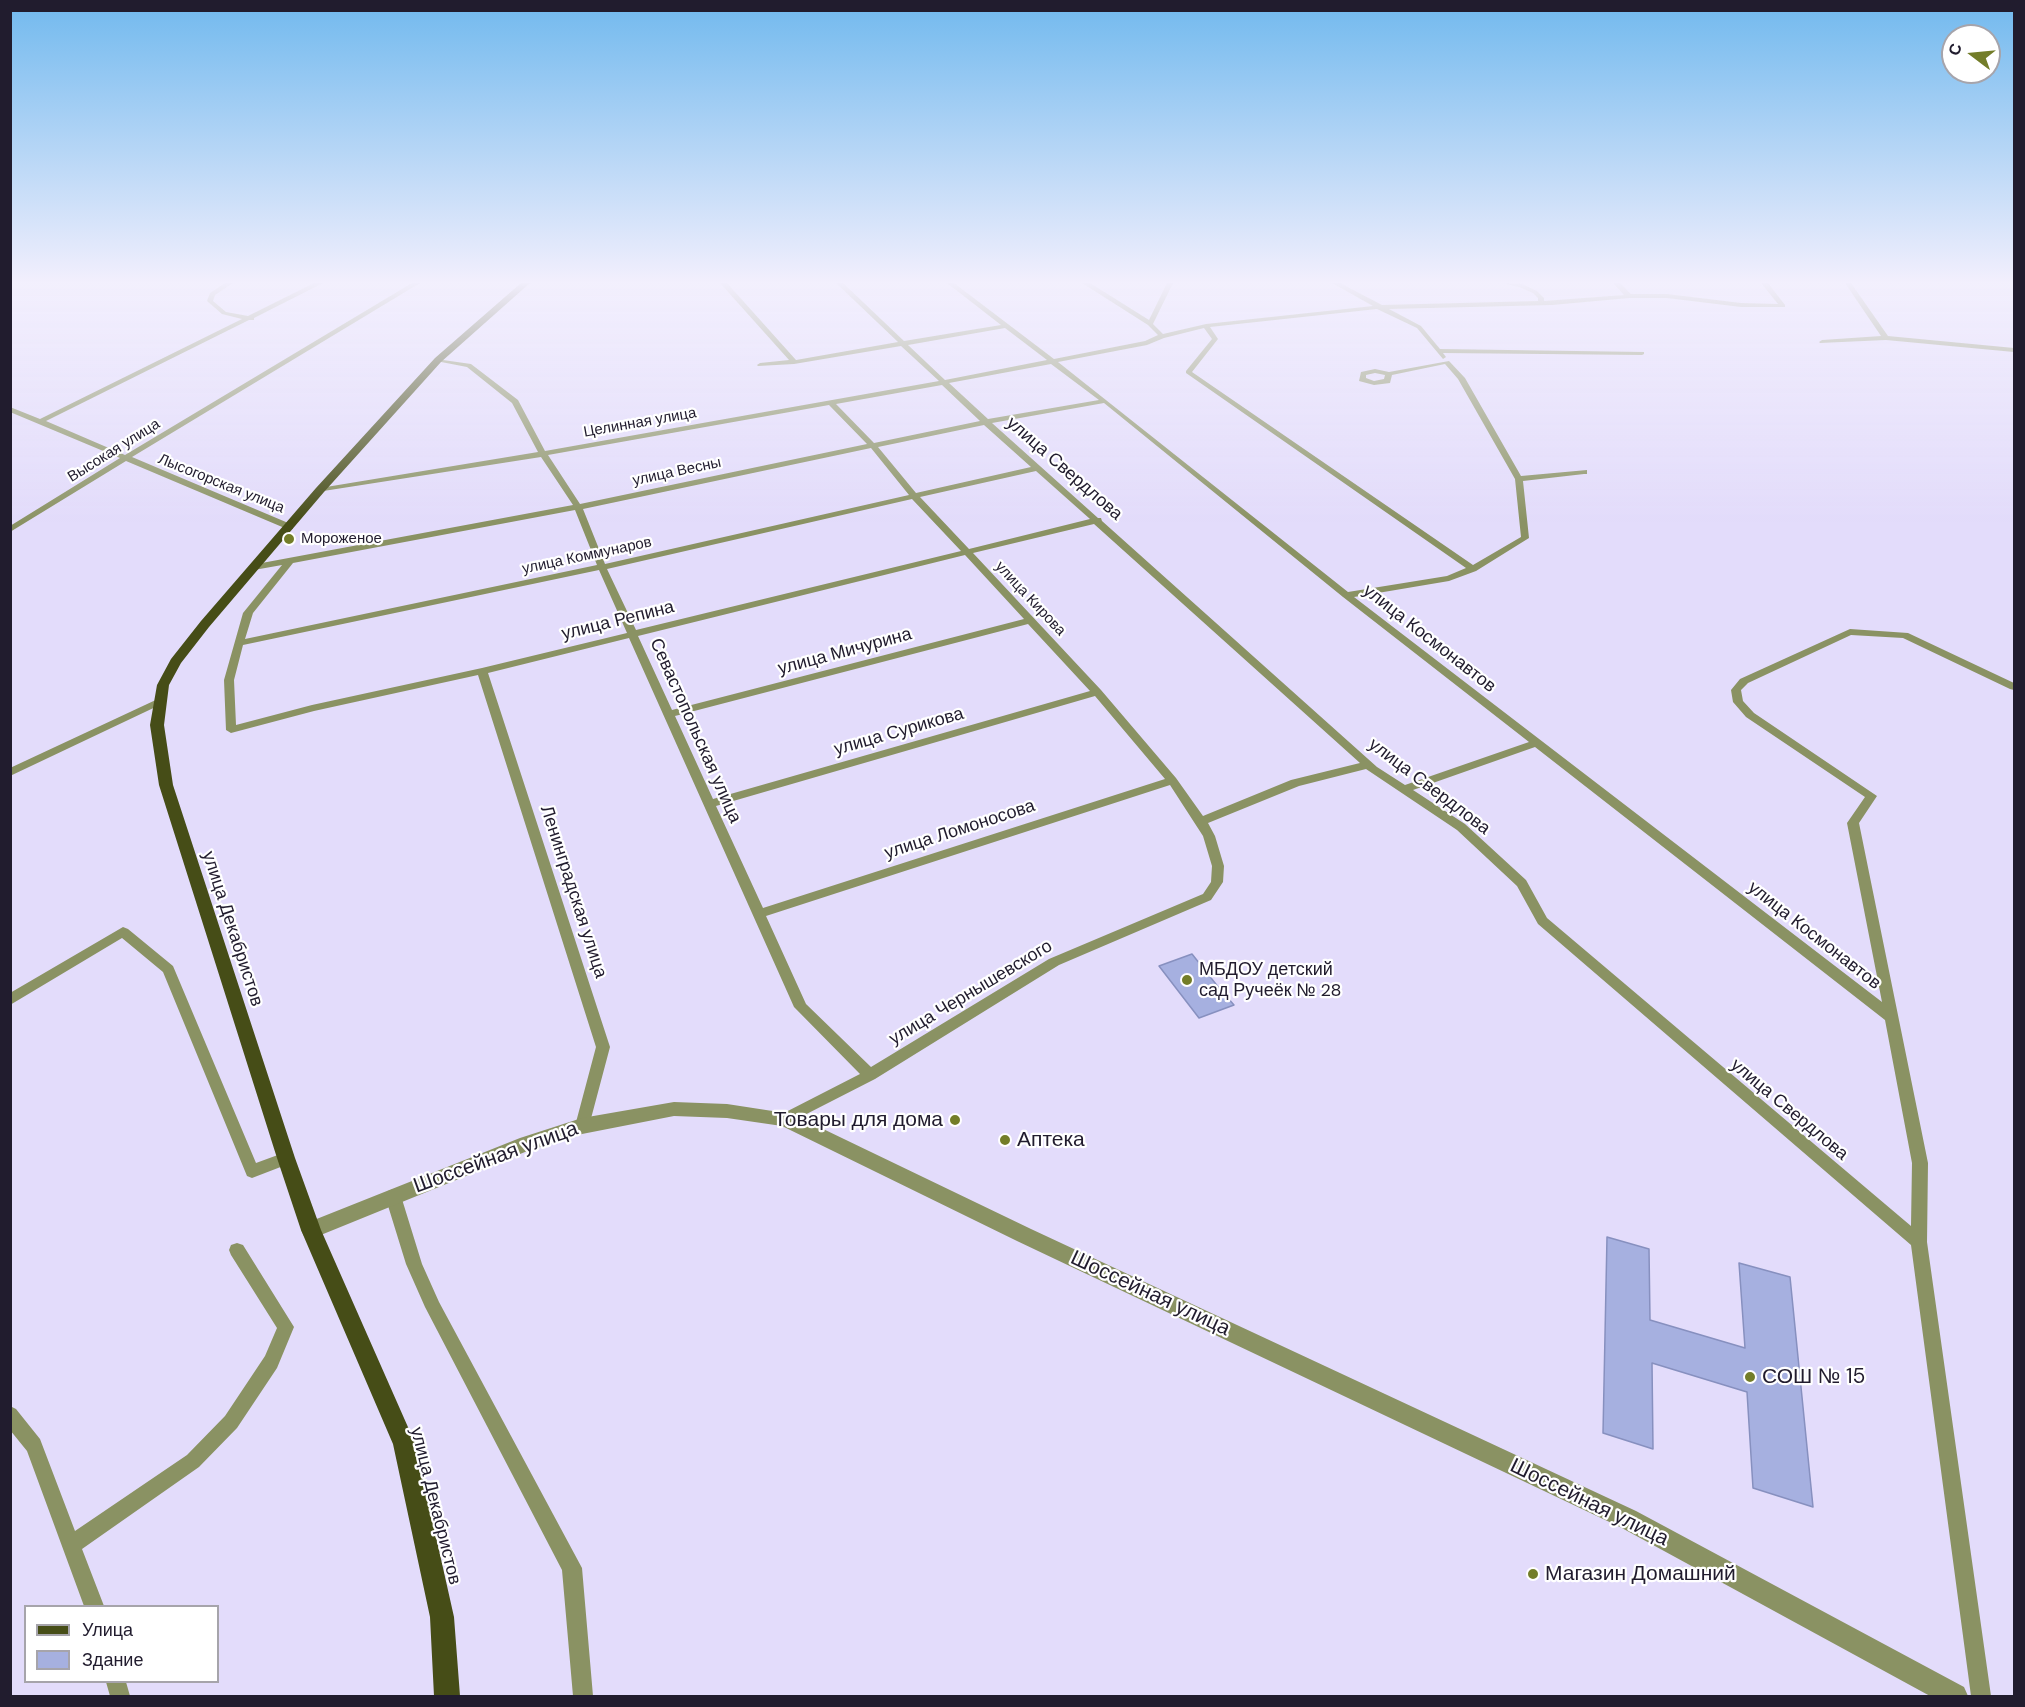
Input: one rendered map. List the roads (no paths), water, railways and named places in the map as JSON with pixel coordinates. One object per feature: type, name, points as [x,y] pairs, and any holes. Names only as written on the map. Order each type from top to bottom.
[{"type":"main road","name":"улица Декабристов","points":[[436,363],[320,490],[176,662],[163,685],[157,725],[166,786],[286,1158],[311,1230],[404,1443],[442,1617],[447,1696]]},
{"type":"street","points":[[41,421],[162,363]]},
{"type":"street","name":"Высокая улица","points":[[10,530],[285,363]]},
{"type":"street","name":"Севастопольская улица","points":[[454,363],[469,365],[515,402],[543,454],[578,507],[602,567],[801,1007],[870,1075]]},
{"type":"street","points":[[760,365],[787,363]]},
{"type":"street","name":"улица Свердлова","points":[[924,363],[986,422],[1098,520],[1368,765],[1461,827],[1522,883],[1542,921],[1919,1242]]},
{"type":"street","name":"Целинная улица","points":[[320,490],[543,454],[1044,363]]},
{"type":"street","name":"улица Космонавтов","points":[[1055,363],[1346,595],[1891,1017]]},
{"type":"street","points":[[1196,363],[1188,372],[1473,569]]},
{"type":"street","points":[[1389,374],[1444,363]]},
{"type":"street","points":[[1346,595],[1449,578],[1473,569],[1525,538],[1519,479],[1461,378],[1448,363]]},
{"type":"street","name":"улица Весны","points":[[254,567],[578,507],[986,422],[1105,401]]},
{"type":"street","name":"улица Кирова","points":[[831,403],[872,445],[915,497],[1028,621],[1097,692],[1172,780],[1202,820]]},
{"type":"street","name":"Лысогорская улица","points":[[10,409],[290,527]]},
{"type":"street","points":[[10,419],[25,415]]},
{"type":"street","name":"улица Коммунаров","points":[[239,643],[602,567],[1037,468]]},
{"type":"street","points":[[1519,479],[1584,472]]},
{"type":"street","name":"улица Репина","points":[[239,643],[229,680],[231,730],[312,708],[482,671],[1098,520]]},
{"type":"street","points":[[239,643],[248,613],[290,560]]},
{"type":"street","name":"улица Мичурина","points":[[669,714],[1028,621]]},
{"type":"street","points":[[1981,1696],[1919,1242],[1920,1163],[1853,823],[1870,796],[1750,715],[1738,702],[1736,690],[1744,681],[1850,632],[1905,635],[2014,687]]},
{"type":"street","name":"Ленинградская улица","points":[[482,671],[603,1047],[582,1126]]},
{"type":"street","name":"улица Сурикова","points":[[710,804],[1097,692]]},
{"type":"street","points":[[10,773],[160,701]]},
{"type":"street","points":[[1407,789],[1537,743]]},
{"type":"street","points":[[1202,820],[1295,783],[1368,765]]},
{"type":"street","name":"улица Ломоносова","points":[[759,914],[1172,780]]},
{"type":"street","name":"улица Чернышевского","points":[[785,1119],[870,1075],[1054,962],[1208,897],[1217,882],[1218,866],[1202,820]]},
{"type":"street","points":[[10,1000],[123,932],[168,969],[252,1171],[286,1158]]},
{"type":"street","name":"Шоссейная улица","points":[[311,1230],[520,1146],[582,1126],[674,1109],[727,1111],[785,1119],[1024,1235],[1628,1519],[1955,1696]]},
{"type":"street","points":[[393,1196],[414,1264],[433,1307],[572,1568],[583,1696]]},
{"type":"street","points":[[71,1545],[193,1461],[231,1422],[272,1362],[286,1327],[237,1250]]},
{"type":"street","points":[[10,1415],[34,1445],[94,1605]]},
{"type":"place","name":"Мороженое","points":[[289,539]]},
{"type":"place","name":"МБДОУ детский сад Ручеёк № 28","points":[[1187,980]]},
{"type":"place","name":"Товары для дома","points":[[955,1120]]},
{"type":"place","name":"Аптека","points":[[1005,1140]]},
{"type":"place","name":"СОШ № 15","points":[[1750,1377]]},
{"type":"place","name":"Магазин Домашний","points":[[1533,1574]]}]
